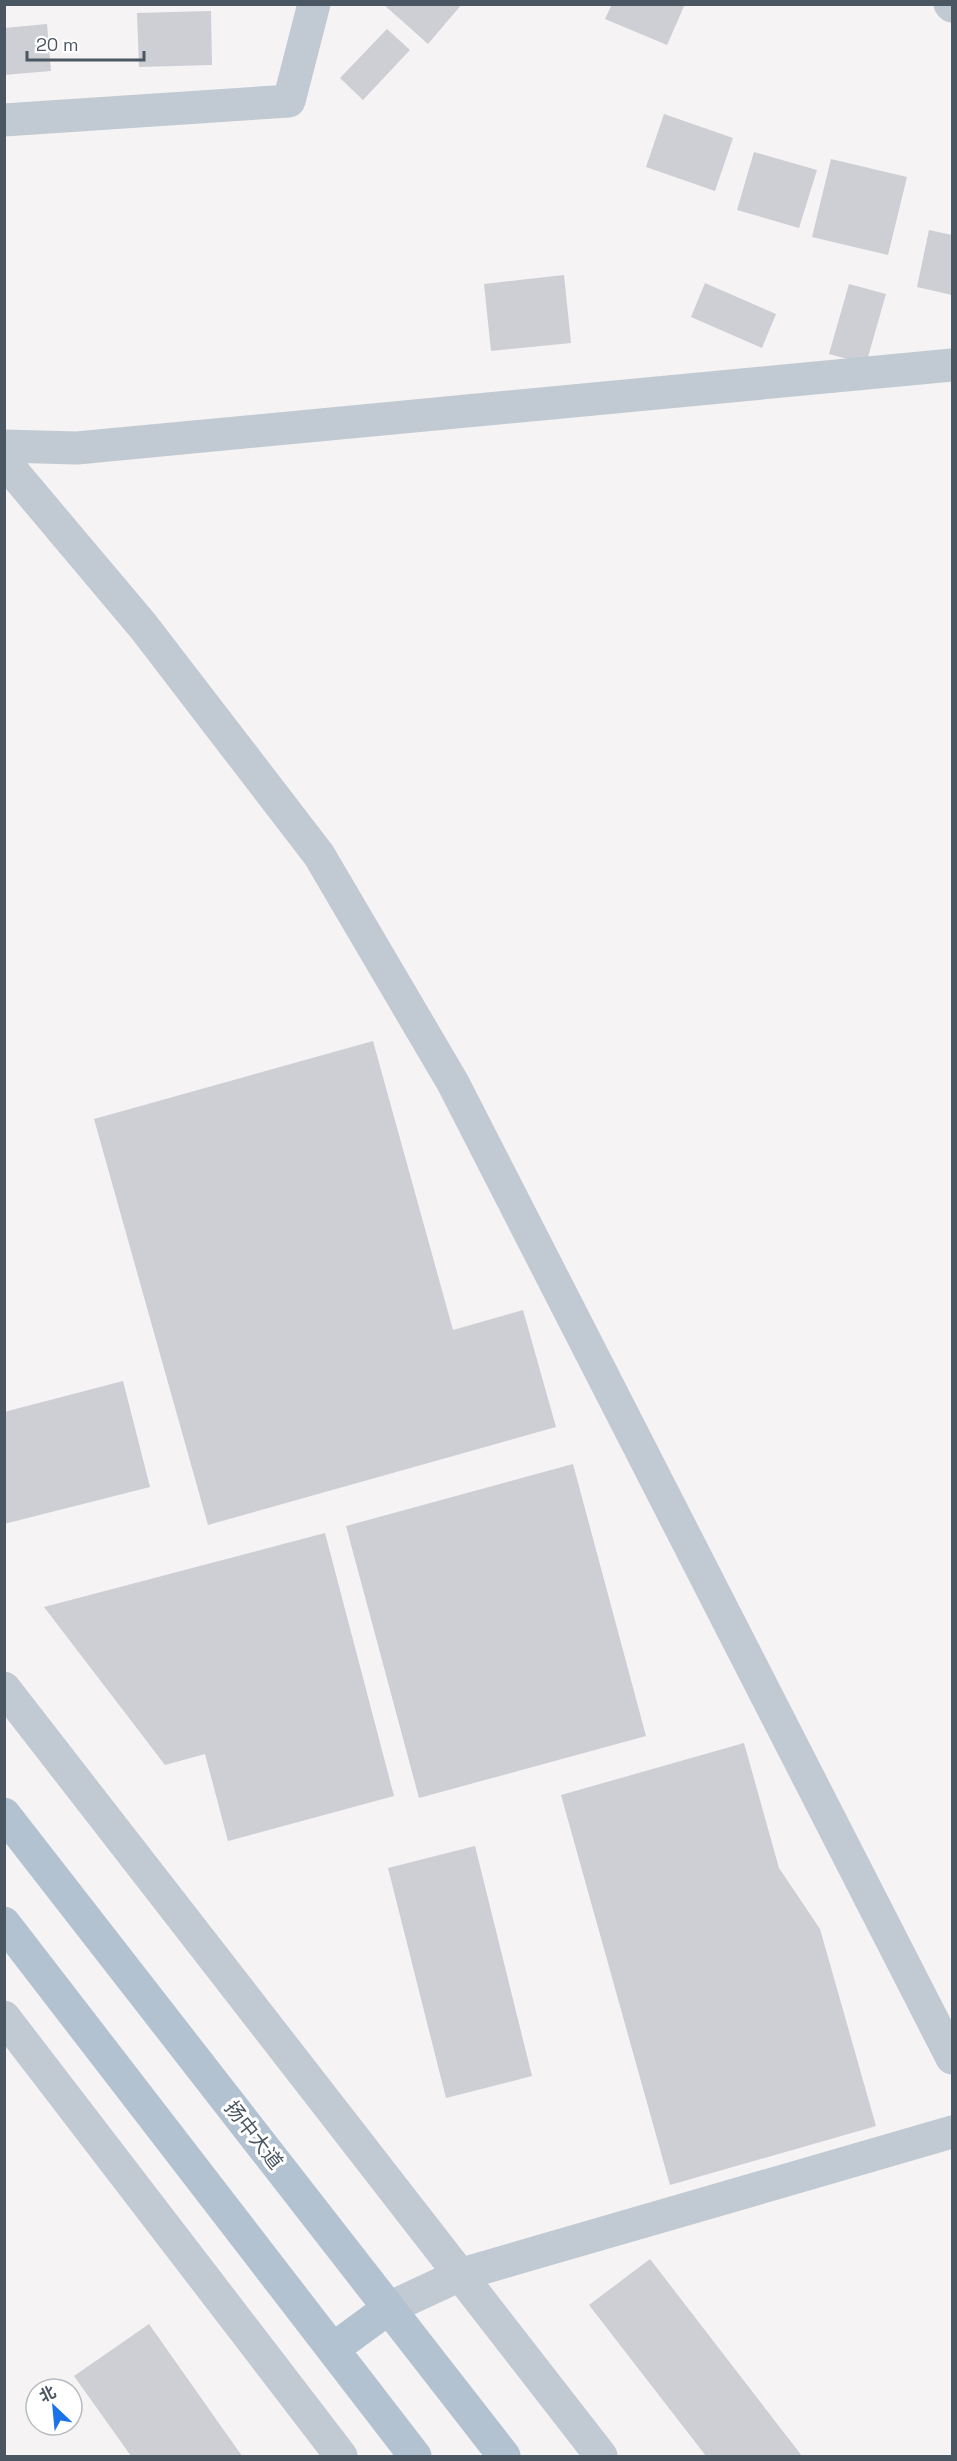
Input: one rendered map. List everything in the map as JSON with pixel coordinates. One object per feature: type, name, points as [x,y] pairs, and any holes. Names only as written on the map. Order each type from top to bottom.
[{"type":"main road","name":"扬中大道","points":[[4,1814],[504,2457]]},
{"type":"main road","points":[[4,1923],[415,2457]]},
{"type":"main road","points":[[333,2349],[389,2308]]},
{"type":"street","points":[[4,120],[289,101],[314,4]]},
{"type":"street","points":[[4,446],[77,448],[952,365]]},
{"type":"street","points":[[4,461],[143,626],[319,855],[453,1083],[943,2019],[952,2058]]},
{"type":"street","points":[[4,1688],[462,2274],[601,2457]]},
{"type":"street","points":[[4,2017],[341,2457]]},
{"type":"street","points":[[389,2308],[462,2274],[952,2132]]},
{"type":"building","points":[[383,4],[462,4],[428,44]]},
{"type":"building","points":[[612,4],[685,4],[667,45],[605,19]]},
{"type":"building","points":[[211,11],[212,65],[139,67],[137,13]]},
{"type":"building","points":[[47,24],[51,71],[4,75],[4,28]]},
{"type":"building","points":[[387,29],[410,50],[363,100],[340,78]]},
{"type":"building","points":[[664,114],[733,138],[715,191],[646,167]]},
{"type":"building","points":[[754,152],[817,170],[799,228],[737,210]]},
{"type":"building","points":[[831,159],[907,177],[888,255],[812,237]]},
{"type":"building","points":[[929,230],[952,235],[952,295],[917,287]]},
{"type":"building","points":[[564,275],[571,343],[491,351],[484,284]]},
{"type":"building","points":[[705,283],[776,314],[762,348],[691,317]]},
{"type":"building","points":[[849,284],[886,294],[866,364],[829,354]]},
{"type":"building","points":[[373,1041],[453,1330],[523,1310],[556,1427],[208,1525],[94,1119]]},
{"type":"building","points":[[123,1381],[150,1487],[4,1524],[4,1412]]},
{"type":"building","points":[[573,1464],[646,1736],[419,1798],[346,1526]]},
{"type":"building","points":[[325,1533],[394,1796],[228,1841],[205,1754],[165,1765],[44,1607]]},
{"type":"building","points":[[744,1743],[779,1868],[820,1929],[876,2126],[670,2185],[561,1795]]},
{"type":"building","points":[[475,1846],[532,2076],[446,2098],[388,1868]]},
{"type":"building","points":[[650,2259],[802,2456],[706,2456],[589,2305]]},
{"type":"building","points":[[149,2324],[242,2456],[131,2456],[84,2390],[84,2377],[74,2376]]}]
